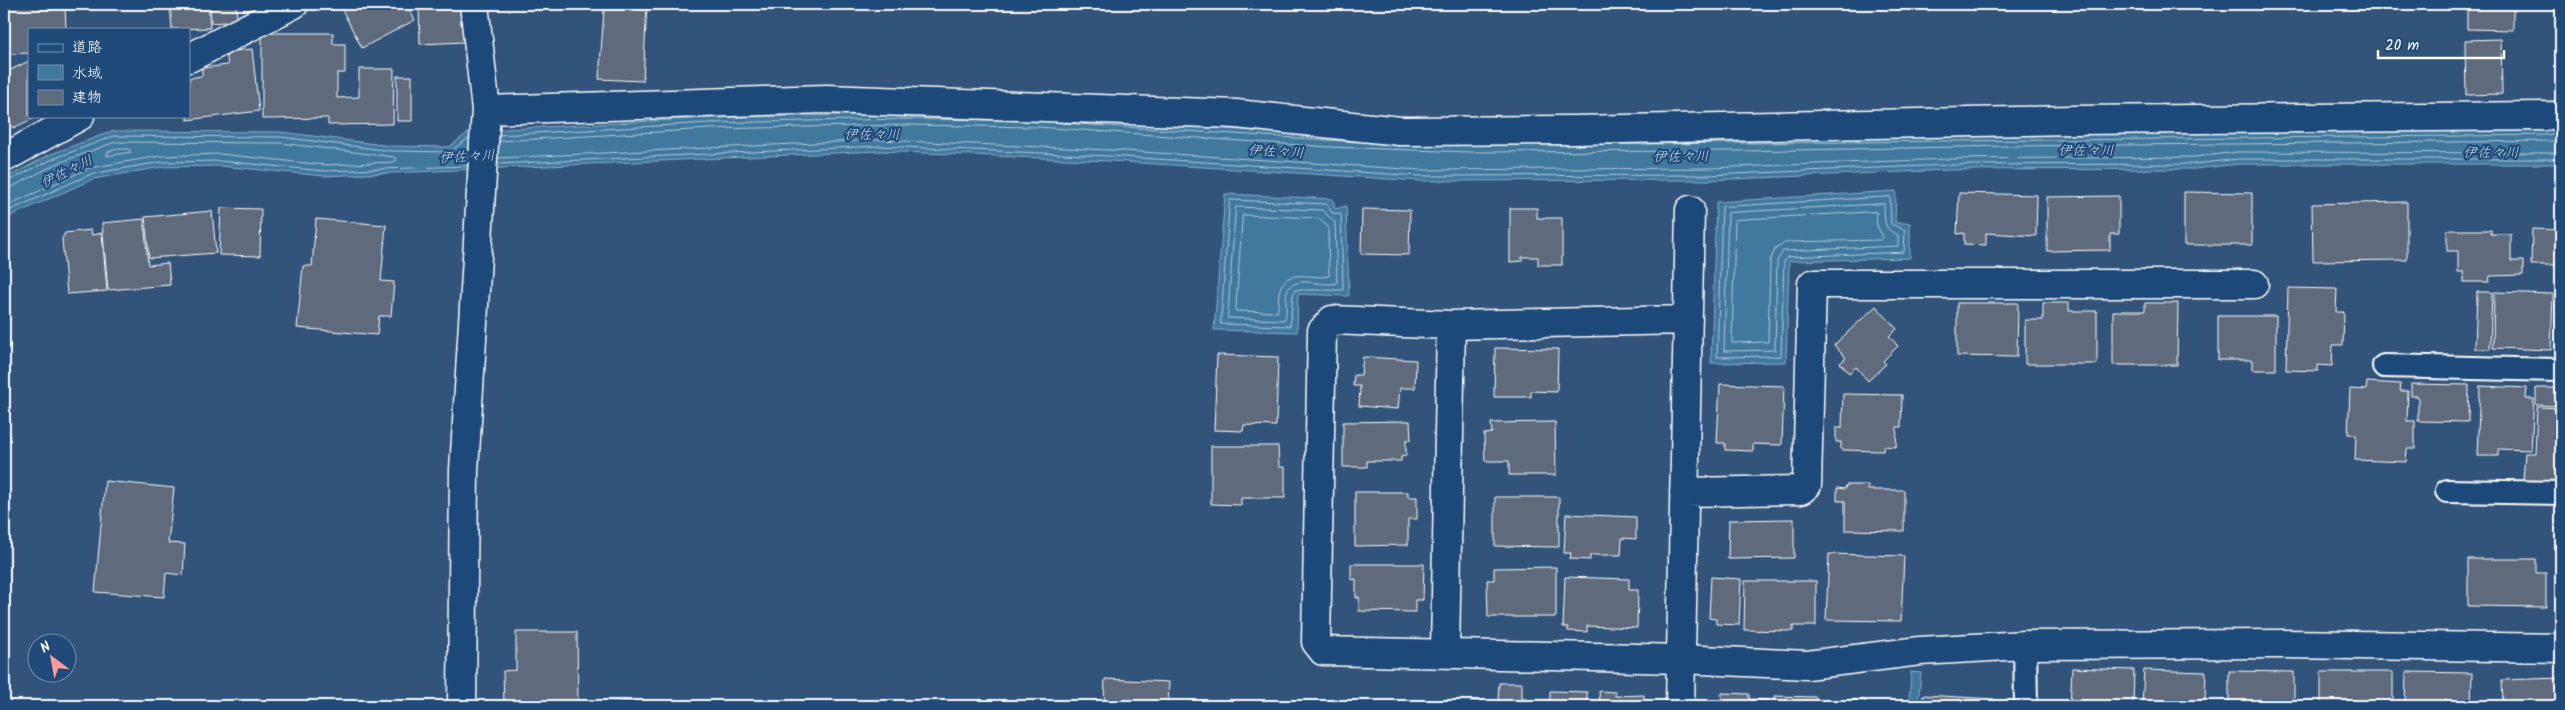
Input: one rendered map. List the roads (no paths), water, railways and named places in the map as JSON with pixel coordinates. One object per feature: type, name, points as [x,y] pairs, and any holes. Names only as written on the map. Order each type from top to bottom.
[{"type":"street","points":[[190,57],[294,4]]},
{"type":"street","points":[[462,706],[464,470],[486,117],[474,4]]},
{"type":"street","points":[[486,117],[826,99],[1236,114],[1400,131],[1574,130],[2071,120],[2561,116]]},
{"type":"street","points":[[4,158],[76,118]]},
{"type":"street","points":[[1680,706],[1690,210]]},
{"type":"street","points":[[1684,492],[1801,490],[1807,486],[1812,284],[2254,284]]},
{"type":"street","points":[[1688,320],[1451,325],[1332,320],[1322,331],[1316,642],[1322,651],[1445,652],[1807,665],[1920,652],[2025,645],[2284,644],[2561,648]]},
{"type":"street","points":[[1445,652],[1451,325]]},
{"type":"lane","points":[[2384,366],[2561,370]]},
{"type":"lane","points":[[2447,491],[2561,494]]},
{"type":"lane","points":[[2025,645],[2026,706]]},
{"type":"water","name":"伊佐々川","points":[[906,114],[1037,116],[1330,136],[2561,130],[2561,164],[2238,164],[2195,169],[1949,170],[1708,180],[1420,181],[1110,161],[879,151],[324,176],[220,166],[162,167],[93,179],[4,219],[4,179],[51,154],[113,131],[281,132],[391,146],[449,147],[470,131],[709,118]]},
{"type":"water","points":[[1896,191],[1895,223],[1910,223],[1910,258],[1789,261],[1786,362],[1711,363],[1716,202]]},
{"type":"water","points":[[1225,194],[1333,199],[1335,209],[1346,206],[1349,296],[1298,294],[1297,332],[1214,330]]},
{"type":"water","points":[[1911,672],[1921,673],[1918,706],[1909,706]]}]
